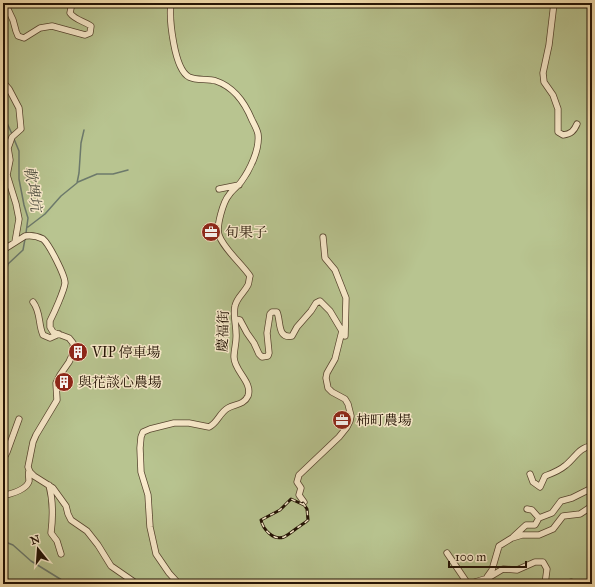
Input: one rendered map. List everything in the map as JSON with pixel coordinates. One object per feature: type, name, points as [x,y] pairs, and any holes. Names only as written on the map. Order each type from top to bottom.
[{"type":"street","points":[[5,3],[13,20],[18,36],[24,38],[40,28],[52,26],[85,35],[90,33],[91,26],[84,21],[73,17],[70,12],[72,3]]},
{"type":"street","name":"慶福街","points":[[171,3],[172,28],[178,61],[184,73],[190,78],[215,80],[236,94],[245,105],[258,134],[258,144],[255,155],[239,185],[229,194],[218,225],[219,236],[250,276],[249,285],[238,297],[235,306],[236,334],[234,358],[236,367],[246,381],[249,392],[247,398],[242,403],[229,407],[220,414],[215,424],[209,427],[189,423],[174,423],[150,429],[143,432],[141,437],[141,472],[148,495],[150,527],[156,554],[169,573],[179,584]]},
{"type":"street","points":[[554,3],[549,45],[543,73],[544,82],[553,95],[558,109],[558,132],[563,135],[568,134],[574,131],[577,124]]},
{"type":"street","points":[[3,82],[9,89],[19,108],[20,129],[12,137],[7,146],[10,160],[7,175],[19,219],[15,242]]},
{"type":"street","points":[[219,189],[239,185]]},
{"type":"street","points":[[3,250],[15,242],[32,235],[42,239],[47,244],[65,283],[50,321],[50,327],[53,332],[69,338],[73,343],[74,351],[56,383],[57,400],[34,442],[28,467],[34,476],[54,488],[66,506],[71,520],[87,531],[111,566],[137,584]]},
{"type":"street","points":[[304,502],[299,495],[301,488],[297,482],[299,475],[339,437],[347,427],[351,416],[348,404],[345,400],[328,388],[326,378],[327,373],[335,359],[338,345],[345,337],[346,298],[335,270],[325,258],[323,237]]},
{"type":"street","points":[[235,319],[240,320],[259,354],[262,357],[266,357],[269,353],[267,333],[270,314],[272,312],[277,312],[280,329],[286,336],[290,337],[312,311],[316,303],[320,301],[330,311],[342,331],[341,340]]},
{"type":"street","points":[[33,302],[38,308],[39,327],[43,335],[50,338],[59,334]]},
{"type":"street","points":[[3,460],[19,419]]},
{"type":"street","points":[[530,474],[533,482],[540,487],[545,476],[556,472],[567,464],[579,451],[588,446],[592,446]]},
{"type":"street","points":[[3,490],[6,495],[25,487],[29,481],[30,470]]},
{"type":"street","points":[[48,484],[51,494],[51,533],[57,541],[61,554]]},
{"type":"street","points":[[487,577],[492,570],[499,546],[512,538],[526,525],[535,525],[539,518],[552,513],[561,501],[572,498],[592,488]]},
{"type":"street","points":[[512,538],[522,535],[539,535],[553,529],[563,516],[580,514],[592,506]]},
{"type":"street","points":[[527,509],[532,510],[539,518]]},
{"type":"street","points":[[447,553],[468,584]]},
{"type":"street","points":[[473,584],[503,569],[517,570],[535,562],[543,562],[548,569],[545,584]]},
{"type":"street","points":[[565,584],[571,582],[575,584]]},
{"type":"green space","points":[[3,3],[592,3],[592,584],[3,584]]},
{"type":"waterway","name":"軟埤坑","points":[[3,93],[7,109],[7,123],[12,134]]},
{"type":"waterway","points":[[28,227],[45,214],[61,196],[77,183],[81,143],[84,130]]},
{"type":"waterway","name":"軟埤坑","points":[[14,139],[19,151],[19,179],[28,218],[26,233]]},
{"type":"waterway","points":[[78,182],[97,174],[113,174],[128,170]]},
{"type":"waterway","name":"軟埤坑","points":[[3,283],[8,264],[23,250],[25,239]]},
{"type":"waterway","points":[[3,541],[13,545],[31,561],[65,582]]},
{"type":"railway","points":[[303,503],[307,509],[308,520],[286,536],[280,538],[272,536],[264,527],[261,520],[280,510],[291,499],[304,505]]},
{"type":"place","name":"旬果子","points":[[211,232]]},
{"type":"place","name":"VIP 停車場","points":[[78,352]]},
{"type":"place","name":"與花談心農場","points":[[64,382]]},
{"type":"place","name":"柿町農場","points":[[342,420]]}]
